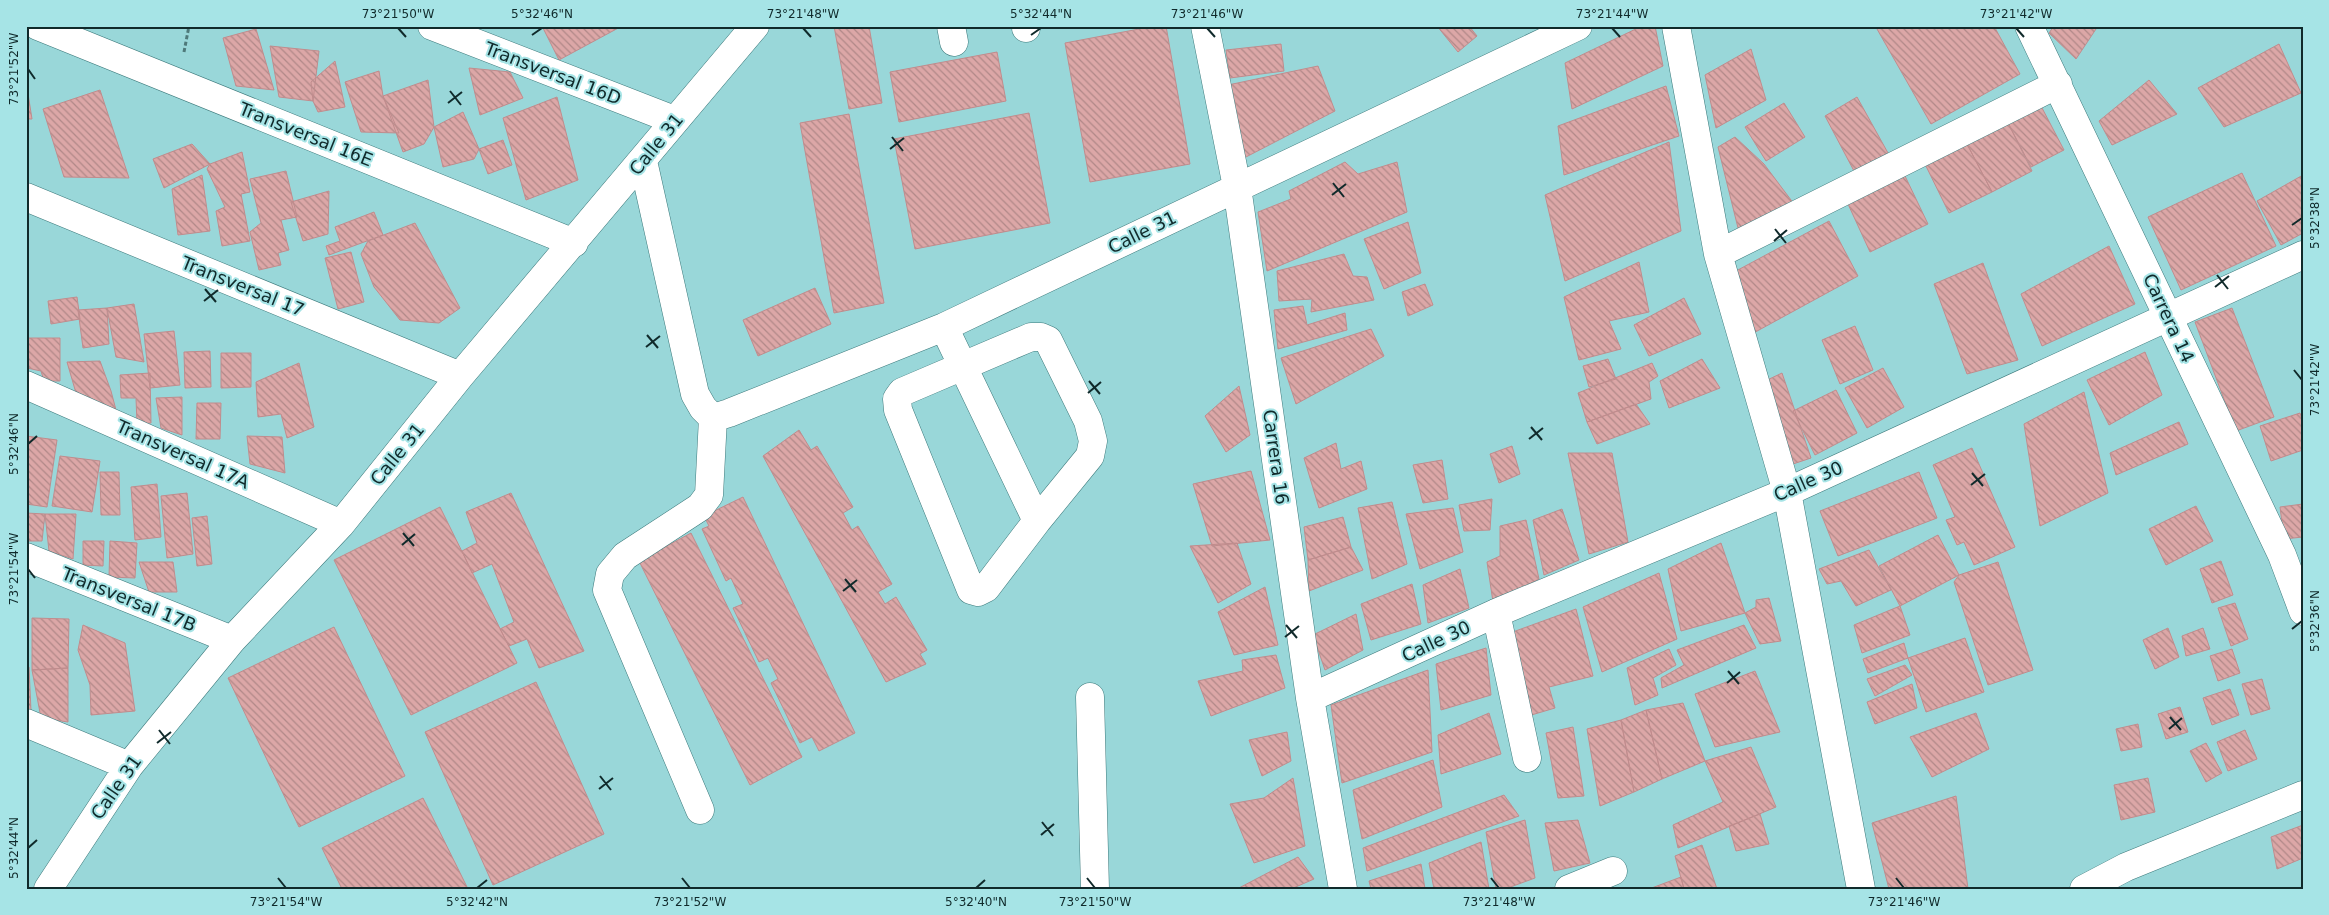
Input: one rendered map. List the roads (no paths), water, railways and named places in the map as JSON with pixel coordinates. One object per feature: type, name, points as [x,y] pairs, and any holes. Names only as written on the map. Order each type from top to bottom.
[{"type":"street","name":"Transversal 16E","points":[[38,26],[574,243]]},
{"type":"street","name":"Transversal 16D","points":[[432,26],[674,120]]},
{"type":"street","name":"Calle 31","points":[[48,889],[129,766],[232,640],[341,524],[460,376],[755,26]]},
{"type":"street","name":"Carrera 16","points":[[1205,26],[1237,187],[1310,698],[1342,889]]},
{"type":"street","name":"Calle 31","points":[[708,413],[729,413],[944,327],[1578,26]]},
{"type":"street","points":[[1676,26],[1718,254],[1787,492],[1861,889]]},
{"type":"street","name":"Carrera 14","points":[[2029,26],[2282,555],[2303,611]]},
{"type":"street","points":[[1718,254],[2058,84]]},
{"type":"street","points":[[643,161],[695,394],[708,413],[709,495],[700,507],[624,556],[610,574],[607,590],[700,810]]},
{"type":"street","name":"Transversal 17","points":[[26,197],[460,376]]},
{"type":"street","name":"Calle 30","points":[[1310,698],[1496,613],[1787,492],[2303,255]]},
{"type":"street","points":[[944,327],[1037,521]]},
{"type":"street","points":[[1031,337],[1041,337],[1048,340],[1088,420],[1093,441],[1090,456],[986,588],[978,592],[971,590],[898,410],[897,399],[902,392],[963,366],[1031,337]]},
{"type":"street","name":"Transversal 17A","points":[[26,385],[341,524]]},
{"type":"street","name":"Transversal 17B","points":[[26,557],[232,640]]},
{"type":"street","points":[[1496,613],[1527,758]]},
{"type":"street","points":[[1090,697],[1095,889]]},
{"type":"street","points":[[26,724],[129,766]]},
{"type":"street","points":[[2084,889],[2126,867],[2303,796]]},
{"type":"street","points":[[1569,889],[1613,871]]},
{"type":"street","points":[[26,886],[34,889]]}]
